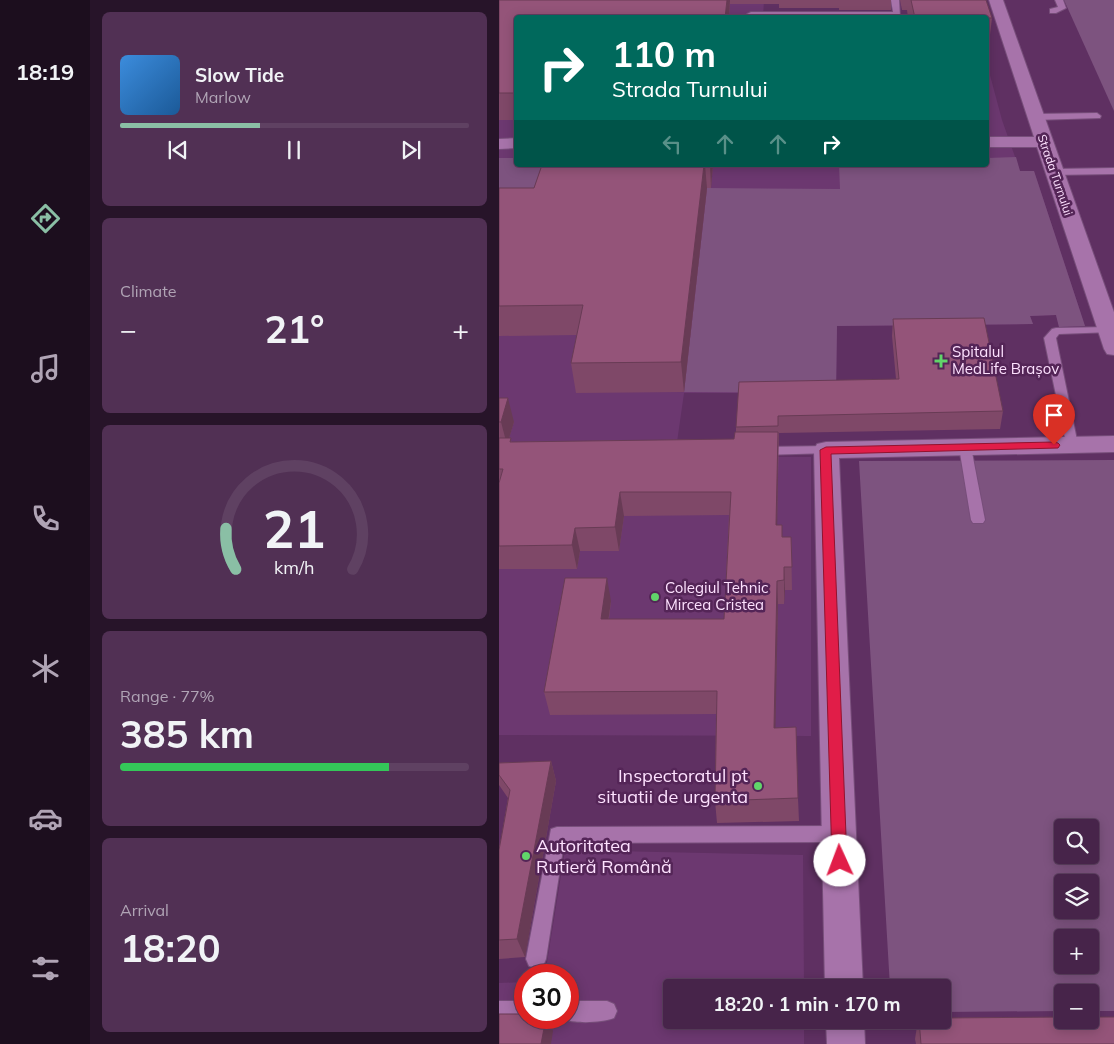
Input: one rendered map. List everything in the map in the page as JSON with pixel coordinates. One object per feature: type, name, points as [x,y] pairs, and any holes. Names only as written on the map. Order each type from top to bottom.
[{"type":"street","name":"Strada Turnului","points":[[996,0],[1114,349]]},
{"type":"street","points":[[989,142],[1044,142]]},
{"type":"street","points":[[499,144],[514,144]]},
{"type":"street","points":[[844,979],[826,450],[1114,444]]},
{"type":"street","points":[[845,1029],[846,1044]]},
{"type":"lane","points":[[867,15],[897,14],[895,0]]},
{"type":"lane","points":[[1053,10],[1062,8],[1059,0]]},
{"type":"lane","points":[[751,13],[808,15]]},
{"type":"lane","points":[[1035,116],[1097,116]]},
{"type":"lane","points":[[1054,172],[1114,171]]},
{"type":"lane","points":[[1072,445],[1049,338],[1057,331],[1108,330]]},
{"type":"lane","points":[[965,447],[979,520]]},
{"type":"lane","points":[[748,451],[826,450]]},
{"type":"lane","points":[[536,959],[557,835],[839,834]]},
{"type":"lane","points":[[499,1011],[514,1011]]},
{"type":"lane","points":[[579,1011],[607,1011]]},
{"type":"shaded area","points":[[499,0],[764,0],[763,15],[514,15],[514,167],[989,167],[989,71],[1002,120],[1020,171],[1034,171],[1085,326],[1059,327],[1056,315],[1030,316],[1033,324],[837,326],[836,393],[684,393],[675,456],[811,457],[811,736],[499,735]]},
{"type":"shaded area","points":[[1064,0],[1114,0],[1114,111]]},
{"type":"shaded area","points":[[1016,157],[1020,171],[1034,171],[1085,326],[1059,327],[1056,315],[1030,316],[1033,324],[837,326],[836,393],[684,392],[707,188],[840,189],[839,167],[989,167],[989,158]]},
{"type":"shaded area","points":[[499,158],[514,158],[514,167],[663,167],[499,216]]},
{"type":"shaded area","points":[[1114,460],[1114,1011],[1099,1011],[1099,984],[1054,984],[1054,1011],[951,1012],[951,979],[890,979],[859,461]]},
{"type":"shaded area","points":[[565,850],[803,855],[804,979],[663,979],[663,1029],[804,1029],[804,1044],[499,1044],[499,983],[514,982],[514,1029],[579,1029],[579,964],[547,964]]},
{"type":"building","points":[[499,0],[727,0],[725,15],[514,15],[514,93],[499,93]]},
{"type":"building","points":[[911,0],[986,0],[992,18],[989,18],[989,15],[914,15]]},
{"type":"building","points":[[541,167],[704,167],[681,362],[571,363],[583,305],[499,306],[499,188],[534,188]]},
{"type":"building","points":[[984,318],[1003,411],[778,416],[778,426],[736,427],[739,382],[899,379],[893,319]]},
{"type":"building","points":[[499,398],[508,398],[501,422],[499,422]]},
{"type":"building","points":[[735,432],[778,432],[776,525],[782,525],[782,537],[791,537],[792,567],[784,567],[784,580],[777,581],[774,728],[796,727],[798,798],[715,801],[717,691],[544,692],[565,578],[607,578],[601,619],[724,619],[731,492],[620,492],[615,527],[575,528],[572,545],[499,546],[499,483],[503,469],[499,469],[499,438],[511,438],[510,442],[734,439]]},
{"type":"building","name":"Autoritatea Rutieră Română","points":[[551,761],[517,939],[499,940],[499,850],[510,790],[499,775],[499,763]]},
{"type":"building","points":[[499,1014],[514,1014],[514,1029],[544,1029],[541,1044],[499,1044]]},
{"type":"building","points":[[1054,1017],[1054,1029],[1099,1029],[1099,1017],[1115,1017],[1115,1044],[921,1044],[920,1029],[951,1029],[951,1018]]},
{"type":"place","name":"Spitalul MedLife Brașov","points":[[941,361]]},
{"type":"place","name":"Colegiul Tehnic Mircea Cristea","points":[[655,597]]},
{"type":"place","name":"Inspectoratul pt situatii de urgenta","points":[[758,786]]},
{"type":"place","name":"Autoritatea Rutieră Română","points":[[526,856]]},
{"type":"route","points":[[840,861],[826,450],[1054,445]]}]
